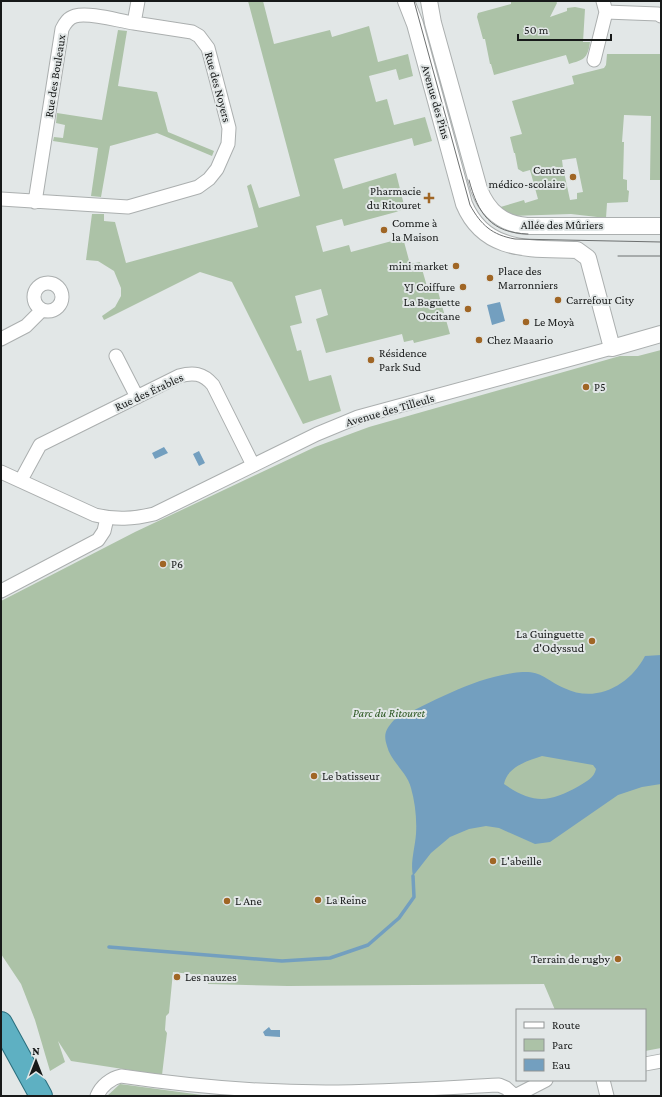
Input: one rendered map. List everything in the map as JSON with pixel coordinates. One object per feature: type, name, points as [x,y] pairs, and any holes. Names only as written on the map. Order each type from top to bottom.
[{"type":"highway","points":[[1,1023],[41,1096]]},
{"type":"street","points":[[134,23],[138,1]]},
{"type":"street","name":"Avenue des Pins","points":[[406,1],[414,24],[464,204]]},
{"type":"street","name":"Avenue des Pins","points":[[429,1],[433,23],[479,189]]},
{"type":"street","points":[[594,60],[605,6],[658,14],[661,16]]},
{"type":"street","name":"Rue des Bouleaux","points":[[35,202],[62,29],[67,21],[74,16],[83,15],[134,23]]},
{"type":"street","name":"Rue des Noyers","points":[[1,199],[128,207],[198,188],[209,179],[217,169],[228,144],[229,128],[208,48],[199,36],[192,32],[134,23]]},
{"type":"street","name":"Allée des Mûriers","points":[[479,189],[494,214],[504,220],[520,226],[661,226]]},
{"type":"street","name":"Allée des Mûriers","points":[[464,204],[477,225],[487,235],[500,242],[520,247],[577,250],[582,252],[588,258],[612,348]]},
{"type":"street","points":[[1,339],[26,326],[42,310]]},
{"type":"street","name":"Avenue des Tilleuls","points":[[1,472],[95,515],[107,518],[135,519],[154,514],[317,434],[358,417],[661,334]]},
{"type":"street","points":[[116,356],[136,397]]},
{"type":"street","name":"Rue des Érables","points":[[21,480],[40,445],[179,376],[190,373],[200,374],[208,379],[213,385],[253,465]]},
{"type":"street","points":[[1,591],[98,540],[104,531],[107,518]]},
{"type":"street","points":[[646,1064],[661,1061]]},
{"type":"street","points":[[97,1096],[99,1091],[112,1078],[121,1076],[192,1086],[284,1091],[327,1092],[499,1086],[506,1088],[515,1096],[544,1081]]},
{"type":"street","points":[[603,1081],[607,1096]]},
{"type":"green space","points":[[248,1],[263,1],[274,44],[330,30],[332,37],[369,26],[378,62],[408,54],[413,76],[399,80],[396,69],[369,76],[376,102],[387,99],[394,125],[425,117],[432,141],[414,146],[412,138],[334,159],[343,189],[396,173],[404,205],[401,210],[396,212],[344,226],[342,219],[316,226],[323,252],[349,245],[351,252],[403,238],[410,264],[420,262],[428,290],[437,288],[450,334],[414,343],[413,340],[404,342],[402,334],[326,353],[316,319],[328,315],[321,289],[295,296],[302,323],[290,326],[297,351],[301,350],[309,381],[331,375],[341,411],[303,424],[232,282],[200,272],[104,320],[102,316],[115,307],[121,296],[121,288],[114,271],[98,261],[86,260],[92,214],[104,214],[104,221],[115,222],[126,263],[258,227],[247,186],[251,184],[259,208],[300,196]]},
{"type":"green space","points":[[511,1],[556,1],[557,3],[550,17],[567,11],[567,8],[575,7],[585,9],[583,42],[590,42],[588,52],[584,58],[569,64],[566,55],[494,75],[490,64],[485,39],[483,39],[477,17],[478,13],[511,4]]},
{"type":"green space","points":[[118,30],[127,31],[118,86],[157,92],[168,132],[214,151],[212,156],[157,133],[110,146],[101,197],[91,196],[98,148],[53,141],[54,137],[63,138],[65,125],[56,123],[57,113],[102,120]]},
{"type":"green space","points":[[607,54],[661,54],[661,180],[650,180],[651,116],[624,115],[622,142],[624,142],[623,179],[627,180],[627,190],[629,191],[628,202],[607,203],[606,218],[571,214],[511,216],[497,208],[524,200],[525,203],[538,199],[530,170],[523,172],[518,169],[510,137],[522,134],[512,101],[574,84],[572,76],[604,68],[606,65]],"holes":[[[576,158],[583,192],[577,193],[577,199],[570,200],[564,172],[562,173],[560,169],[563,168],[562,160]]]},
{"type":"green space","name":"Parc du Ritouret","points":[[661,350],[661,1048],[646,1051],[646,1009],[555,1009],[544,984],[288,986],[208,984],[208,976],[173,972],[169,1013],[166,1016],[165,1030],[167,1033],[162,1075],[71,1061],[58,1041],[65,1062],[50,1071],[35,1020],[21,984],[1,954],[1,601],[135,532],[315,447],[369,427],[620,356],[638,356]]},
{"type":"green space","points":[[120,1084],[202,1095],[203,1096],[107,1096]]},
{"type":"water","points":[[500,302],[505,321],[492,325],[487,305]]},
{"type":"water","points":[[164,447],[168,453],[155,459],[152,453]]},
{"type":"water","points":[[199,451],[205,463],[199,466],[193,454]]},
{"type":"water","points":[[661,655],[661,784],[642,787],[618,795],[550,842],[535,844],[499,828],[486,826],[469,829],[450,837],[431,853],[413,876],[412,861],[416,828],[414,799],[409,782],[389,752],[385,738],[387,729],[394,720],[437,699],[482,680],[513,673],[536,673],[564,688],[576,692],[588,694],[600,693],[611,689],[631,675],[645,656]],"holes":[[[542,756],[593,765],[596,769],[594,775],[590,779],[568,792],[550,798],[533,798],[514,791],[504,784],[506,778],[513,769]]]},
{"type":"water","points":[[269,1027],[271,1030],[280,1030],[280,1037],[265,1036],[263,1032]]},
{"type":"waterway","points":[[109,947],[282,961],[330,958],[368,945],[399,918],[414,897],[413,876]]},
{"type":"tram line","points":[[414,1],[470,205],[478,218],[488,228],[500,235],[515,239],[661,242]]},
{"type":"tram line","points":[[469,180],[477,203],[488,219],[504,230],[528,234]]},
{"type":"tram line","points":[[618,256],[661,256]]},
{"type":"place","name":"Centre médico-scolaire","points":[[573,177]]},
{"type":"place","name":"Pharmacie du Ritouret","points":[[429,198]]},
{"type":"place","name":"Comme à la Maison","points":[[384,230]]},
{"type":"place","name":"mini market","points":[[456,266]]},
{"type":"place","name":"Place des Marronniers","points":[[490,278]]},
{"type":"place","name":"YJ Coiffure","points":[[463,287]]},
{"type":"place","name":"Carrefour City","points":[[558,300]]},
{"type":"place","name":"La Baguette Occitane","points":[[468,309]]},
{"type":"place","name":"Le Moyà","points":[[526,322]]},
{"type":"place","name":"Chez Maaario","points":[[479,340]]},
{"type":"place","name":"Résidence Park Sud","points":[[371,360]]},
{"type":"place","name":"P5","points":[[586,387]]},
{"type":"place","name":"P6","points":[[163,564]]},
{"type":"place","name":"La Guinguette d'Odyssud","points":[[592,641]]},
{"type":"place","name":"Le batisseur","points":[[314,776]]},
{"type":"place","name":"L'abeille","points":[[493,861]]},
{"type":"place","name":"La Reine","points":[[318,900]]},
{"type":"place","name":"L Ane","points":[[227,901]]},
{"type":"place","name":"Terrain de rugby","points":[[618,959]]},
{"type":"place","name":"Les nauzes","points":[[177,977]]}]
